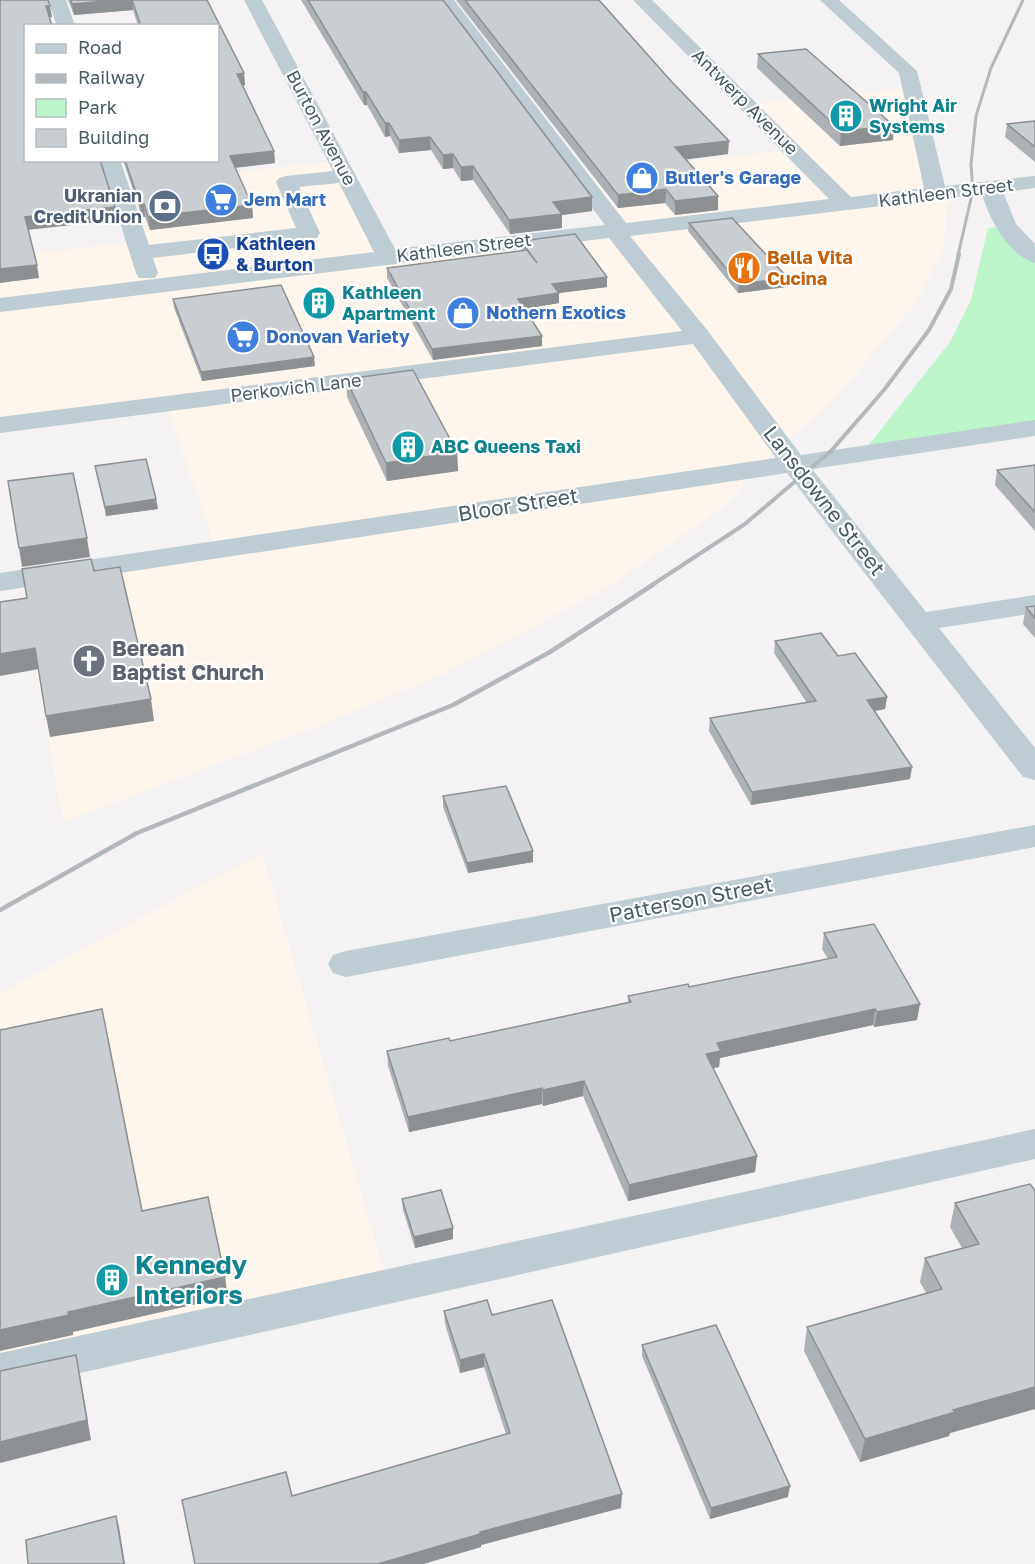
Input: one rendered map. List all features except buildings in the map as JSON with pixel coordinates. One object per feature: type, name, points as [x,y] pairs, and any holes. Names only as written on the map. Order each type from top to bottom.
[{"type":"street","points":[[57,0],[65,24]]},
{"type":"street","name":"Burton Avenue","points":[[253,0],[388,257]]},
{"type":"street","name":"Lansdowne Street","points":[[445,0],[794,464],[1035,770]]},
{"type":"street","name":"Antwerp Avenue","points":[[642,0],[846,204]]},
{"type":"street","points":[[829,0],[908,71],[936,194]]},
{"type":"street","points":[[111,162],[151,286]]},
{"type":"street","points":[[140,253],[309,233],[286,182],[347,176]]},
{"type":"street","name":"Kathleen Street","points":[[0,305],[388,257],[1035,182]]},
{"type":"street","points":[[991,188],[996,209],[1005,228],[1016,241],[1035,256]]},
{"type":"street","name":"Perkovich Lane","points":[[0,426],[699,336]]},
{"type":"street","name":"Bloor Street","points":[[0,582],[1035,428]]},
{"type":"street","points":[[918,622],[1035,604]]},
{"type":"street","name":"Patterson Street","points":[[346,964],[1035,836]]},
{"type":"street","points":[[0,1372],[1035,1144]]},
{"type":"shaded area","points":[[913,87],[936,178],[948,194],[944,248],[915,304],[828,406],[779,447],[721,509],[610,586],[443,674],[329,722],[63,822],[21,581],[216,551],[166,403],[0,425],[0,257],[134,242],[116,185],[338,161],[388,259],[612,233],[579,173],[790,150],[746,105]]},
{"type":"shaded area","points":[[262,853],[389,1289],[0,1375],[0,993]]},
{"type":"green space","points":[[1003,226],[1035,258],[1035,430],[860,456],[950,342],[971,300],[988,228]]},
{"type":"railway","points":[[958,255],[973,190],[971,165],[976,116],[991,68],[1023,0]]},
{"type":"railway","points":[[652,585],[745,524],[831,451],[884,390],[929,330],[951,289],[959,254]]},
{"type":"railway","points":[[0,910],[137,833],[453,705],[550,652],[654,584]]},
{"type":"place","name":"Wright Air Systems","points":[[846,116]]},
{"type":"place","name":"Butler's Garage","points":[[642,178]]},
{"type":"place","name":"Jem Mart","points":[[221,200]]},
{"type":"place","name":"Ukranian Credit Union","points":[[165,206]]},
{"type":"place","name":"Kathleen & Burton","points":[[213,254]]},
{"type":"place","name":"Bella Vita Cucina","points":[[744,268]]},
{"type":"place","name":"Kathleen Apartment","points":[[319,303]]},
{"type":"place","name":"Nothern Exotics","points":[[463,313]]},
{"type":"place","name":"Donovan Variety","points":[[243,337]]},
{"type":"place","name":"ABC Queens Taxi","points":[[408,447]]},
{"type":"place","name":"Berean Baptist Church","points":[[89,661]]},
{"type":"place","name":"Kennedy Interiors","points":[[112,1280]]}]
